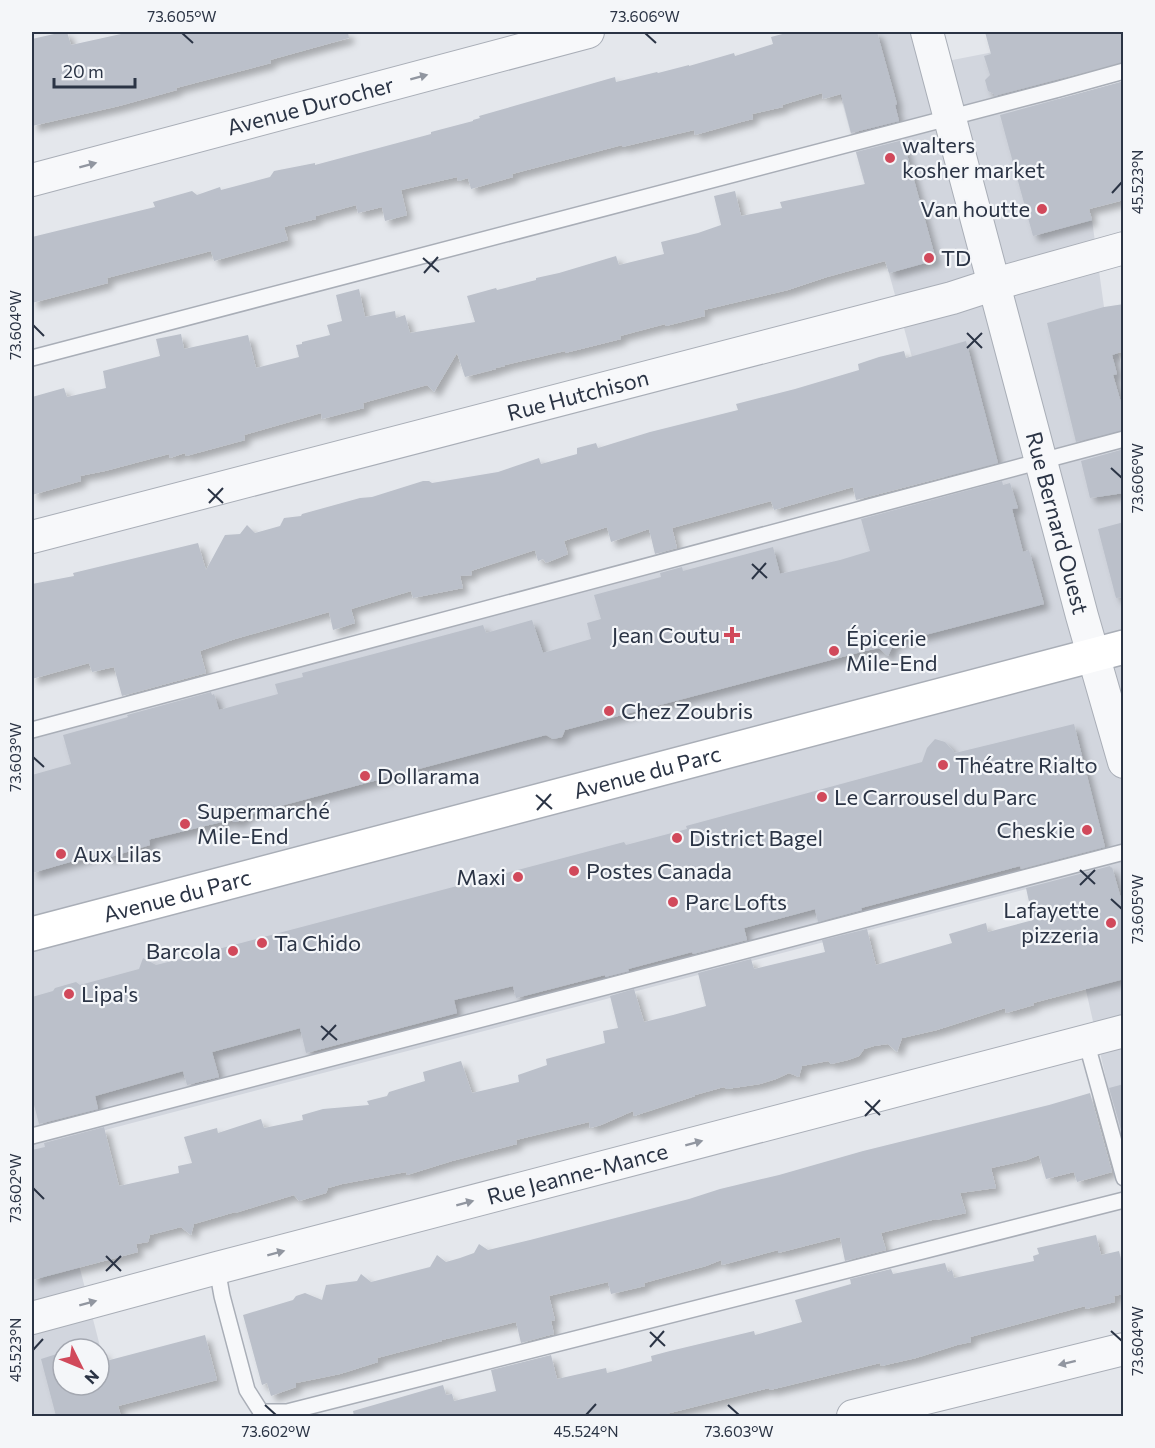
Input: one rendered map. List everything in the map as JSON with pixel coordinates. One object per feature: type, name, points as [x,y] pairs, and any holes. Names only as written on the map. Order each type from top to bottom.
[{"type":"main road","name":"Avenue du Parc","points":[[32,934],[1108,651]]},
{"type":"street","name":"Avenue Durocher","points":[[32,180],[588,32]]},
{"type":"street","name":"Rue Bernard Ouest","points":[[927,32],[1041,460],[1108,651],[1124,762]]},
{"type":"street","name":"Rue Hutchison","points":[[32,537],[941,301],[1124,248]]},
{"type":"street","name":"Rue Jeanne-Mance","points":[[32,1318],[1124,1031]]},
{"type":"street","points":[[853,1416],[1124,1349]]},
{"type":"lane","points":[[32,358],[1124,70]]},
{"type":"lane","points":[[32,730],[1124,439]]},
{"type":"lane","points":[[32,1137],[1124,852]]},
{"type":"lane","points":[[1086,1041],[1124,1178]]},
{"type":"lane","points":[[217,1268],[222,1296],[247,1390],[261,1412],[287,1412],[1124,1200]]},
{"type":"shaded area","points":[[823,32],[927,32],[937,63],[1050,41],[1094,67],[1056,81],[1059,89],[1058,100],[1092,220],[1104,307],[1123,370],[1123,1154],[1061,880],[48,1145],[98,1337],[51,1337],[51,1397],[111,1397],[111,1389],[118,1416],[32,1416],[32,730],[947,485]]},
{"type":"building","points":[[67,32],[71,45],[130,32],[348,32],[349,38],[270,60],[271,63],[176,88],[177,90],[32,126],[32,39]]},
{"type":"building","points":[[790,32],[877,32],[897,104],[895,105],[899,121],[851,133],[841,94],[823,99],[822,93],[782,105],[783,107],[752,114],[753,119],[695,135],[694,130],[622,147],[622,145],[512,174],[513,177],[471,189],[468,178],[458,181],[457,177],[401,190],[407,215],[385,221],[382,207],[358,213],[356,205],[284,227],[288,240],[214,261],[211,251],[107,278],[108,283],[32,303],[32,237],[155,207],[153,202],[192,191],[197,195],[220,187],[221,190],[270,177],[274,171],[315,163],[315,165],[431,134],[431,132],[473,121],[480,118],[479,116],[615,77],[616,82],[689,66],[734,53],[735,56],[773,44],[771,37]]},
{"type":"building","points":[[985,32],[1124,32],[1124,62],[994,96],[988,91],[985,80],[990,75],[984,56],[991,54]]},
{"type":"building","points":[[1124,81],[1124,200],[1089,209],[1092,220],[1033,236],[1000,115]]},
{"type":"building","points":[[903,140],[936,260],[889,273],[885,261],[788,290],[704,310],[705,316],[666,326],[665,324],[620,336],[621,339],[505,365],[465,377],[457,353],[434,392],[427,385],[363,403],[364,408],[322,419],[321,413],[244,435],[245,440],[186,456],[185,453],[170,458],[169,454],[80,476],[81,481],[32,495],[32,397],[64,388],[67,397],[106,388],[103,371],[160,356],[156,339],[181,334],[184,349],[248,335],[256,368],[299,357],[296,345],[330,335],[327,325],[342,321],[336,295],[359,289],[365,317],[395,311],[396,318],[405,315],[410,333],[475,322],[467,296],[536,280],[536,278],[616,256],[619,265],[664,254],[661,242],[721,225],[714,196],[735,191],[741,216],[782,208],[780,202],[865,184],[856,152]]},
{"type":"building","points":[[1124,304],[1124,351],[1112,355],[1117,374],[1113,375],[1124,413],[1124,430],[1076,442],[1047,323],[1104,307]]},
{"type":"building","points":[[966,341],[998,463],[856,500],[853,487],[774,510],[771,501],[672,528],[677,548],[655,554],[649,529],[611,542],[607,527],[564,541],[568,554],[546,563],[543,559],[538,561],[535,550],[471,571],[472,575],[460,576],[463,588],[413,598],[411,591],[351,609],[355,623],[333,630],[329,612],[200,651],[206,673],[122,696],[114,667],[92,672],[89,663],[32,679],[32,584],[74,576],[73,573],[198,543],[206,570],[225,535],[240,534],[247,525],[255,533],[280,526],[284,518],[301,516],[423,481],[432,483],[498,472],[539,458],[541,464],[577,454],[577,448],[596,443],[598,448],[650,432],[738,410],[736,404],[859,370],[858,364],[879,357],[904,351],[906,358]]},
{"type":"building","points":[[1124,449],[1124,493],[1090,498],[1081,461]]},
{"type":"building","points":[[1002,481],[1003,485],[1010,483],[1018,508],[1012,509],[1023,552],[1029,550],[1044,604],[894,643],[888,656],[879,648],[865,651],[565,730],[562,737],[553,739],[546,735],[247,815],[243,820],[235,822],[230,820],[151,839],[149,840],[150,845],[107,858],[106,854],[102,856],[101,853],[32,873],[32,775],[71,764],[63,735],[211,692],[212,695],[214,694],[219,710],[278,694],[275,684],[303,677],[302,673],[483,625],[486,633],[532,620],[543,653],[591,639],[587,623],[601,619],[594,595],[661,577],[660,573],[682,567],[683,571],[773,547],[780,574],[840,560],[870,551],[861,519]]},
{"type":"building","points":[[1124,522],[1124,597],[1116,598],[1098,529]]},
{"type":"building","points":[[1074,724],[1105,847],[1021,869],[1020,866],[861,908],[862,910],[818,922],[815,909],[744,928],[747,940],[516,998],[513,986],[454,1000],[457,1013],[306,1053],[300,1028],[212,1052],[219,1077],[187,1085],[183,1071],[95,1096],[98,1109],[39,1124],[32,1097],[32,997],[53,991],[55,988],[76,982],[80,985],[139,969],[143,958],[156,965],[624,842],[626,845],[687,829],[686,826],[922,762],[927,748],[935,739],[945,742],[955,753]]},
{"type":"building","points":[[1110,866],[1124,909],[1124,979],[1033,1003],[1034,1005],[1006,1013],[1005,1008],[937,1030],[902,1038],[897,1052],[888,1044],[874,1046],[864,1049],[859,1056],[848,1060],[802,1066],[799,1077],[789,1073],[760,1084],[727,1089],[724,1087],[634,1116],[633,1111],[590,1128],[589,1122],[516,1140],[517,1144],[407,1175],[406,1172],[342,1184],[328,1188],[326,1193],[299,1201],[294,1195],[194,1224],[191,1235],[181,1227],[150,1235],[148,1242],[136,1244],[138,1252],[32,1280],[32,1150],[45,1147],[44,1143],[104,1127],[119,1186],[179,1173],[178,1166],[192,1163],[184,1137],[217,1128],[218,1133],[261,1119],[264,1128],[303,1120],[302,1115],[323,1109],[369,1105],[367,1101],[425,1081],[423,1072],[461,1061],[472,1093],[519,1082],[518,1075],[547,1065],[546,1059],[605,1043],[603,1031],[618,1028],[610,996],[634,989],[644,1022],[673,1015],[706,1006],[698,973],[751,959],[754,969],[825,952],[822,940],[867,929],[876,965],[952,943],[949,934],[986,923],[988,932],[1033,920],[1026,888]]},
{"type":"building","points":[[1124,1084],[1124,1140],[1109,1088]]},
{"type":"building","points":[[1090,1093],[1112,1172],[1077,1182],[1074,1172],[1046,1179],[1039,1155],[991,1168],[996,1188],[960,1193],[966,1213],[881,1233],[886,1250],[845,1261],[840,1237],[722,1265],[721,1260],[644,1283],[645,1286],[611,1294],[608,1282],[549,1296],[555,1320],[551,1321],[554,1334],[521,1343],[516,1322],[377,1358],[378,1362],[340,1374],[296,1383],[296,1387],[271,1396],[267,1383],[262,1385],[243,1315],[293,1300],[296,1296],[305,1293],[322,1300],[326,1285],[357,1281],[361,1274],[371,1282],[430,1267],[437,1255],[446,1262],[474,1253],[479,1244],[488,1250],[530,1240]]},
{"type":"building","points":[[1096,1235],[1101,1255],[1119,1251],[1124,1271],[1124,1294],[1114,1296],[1115,1302],[1086,1309],[1085,1306],[970,1337],[971,1342],[916,1358],[881,1366],[880,1363],[658,1416],[354,1416],[353,1411],[443,1385],[446,1395],[452,1394],[454,1401],[496,1391],[491,1370],[551,1355],[557,1379],[606,1368],[607,1373],[652,1361],[651,1356],[670,1351],[754,1331],[755,1335],[802,1322],[795,1300],[851,1284],[850,1279],[891,1269],[893,1274],[945,1263],[948,1272],[952,1270],[954,1278],[1034,1261],[1033,1256],[1039,1254],[1037,1248]]},
{"type":"building","points":[[205,1335],[217,1380],[118,1406],[121,1416],[56,1416],[51,1397],[111,1397],[111,1360]]},
{"type":"building","points":[[51,1356],[51,1397],[41,1359]]},
{"type":"place","name":"walters kosher market","points":[[890,158]]},
{"type":"place","name":"Van houtte","points":[[1042,209]]},
{"type":"place","name":"TD","points":[[929,258]]},
{"type":"place","name":"Jean Coutu","points":[[732,635]]},
{"type":"place","name":"Épicerie Mile-End","points":[[834,651]]},
{"type":"place","name":"Chez Zoubris","points":[[609,711]]},
{"type":"place","name":"Théatre Rialto","points":[[943,765]]},
{"type":"place","name":"Dollarama","points":[[365,776]]},
{"type":"place","name":"Le Carrousel du Parc","points":[[822,797]]},
{"type":"place","name":"Supermarché Mile-End","points":[[185,824]]},
{"type":"place","name":"Cheskie","points":[[1087,830]]},
{"type":"place","name":"District Bagel","points":[[677,838]]},
{"type":"place","name":"Aux Lilas","points":[[61,854]]},
{"type":"place","name":"Postes Canada","points":[[574,871]]},
{"type":"place","name":"Maxi","points":[[518,877]]},
{"type":"place","name":"Parc Lofts","points":[[673,902]]},
{"type":"place","name":"Lafayette pizzeria","points":[[1111,923]]},
{"type":"place","name":"Ta Chido","points":[[262,943]]},
{"type":"place","name":"Barcola","points":[[233,951]]},
{"type":"place","name":"Lipa's","points":[[69,994]]}]
